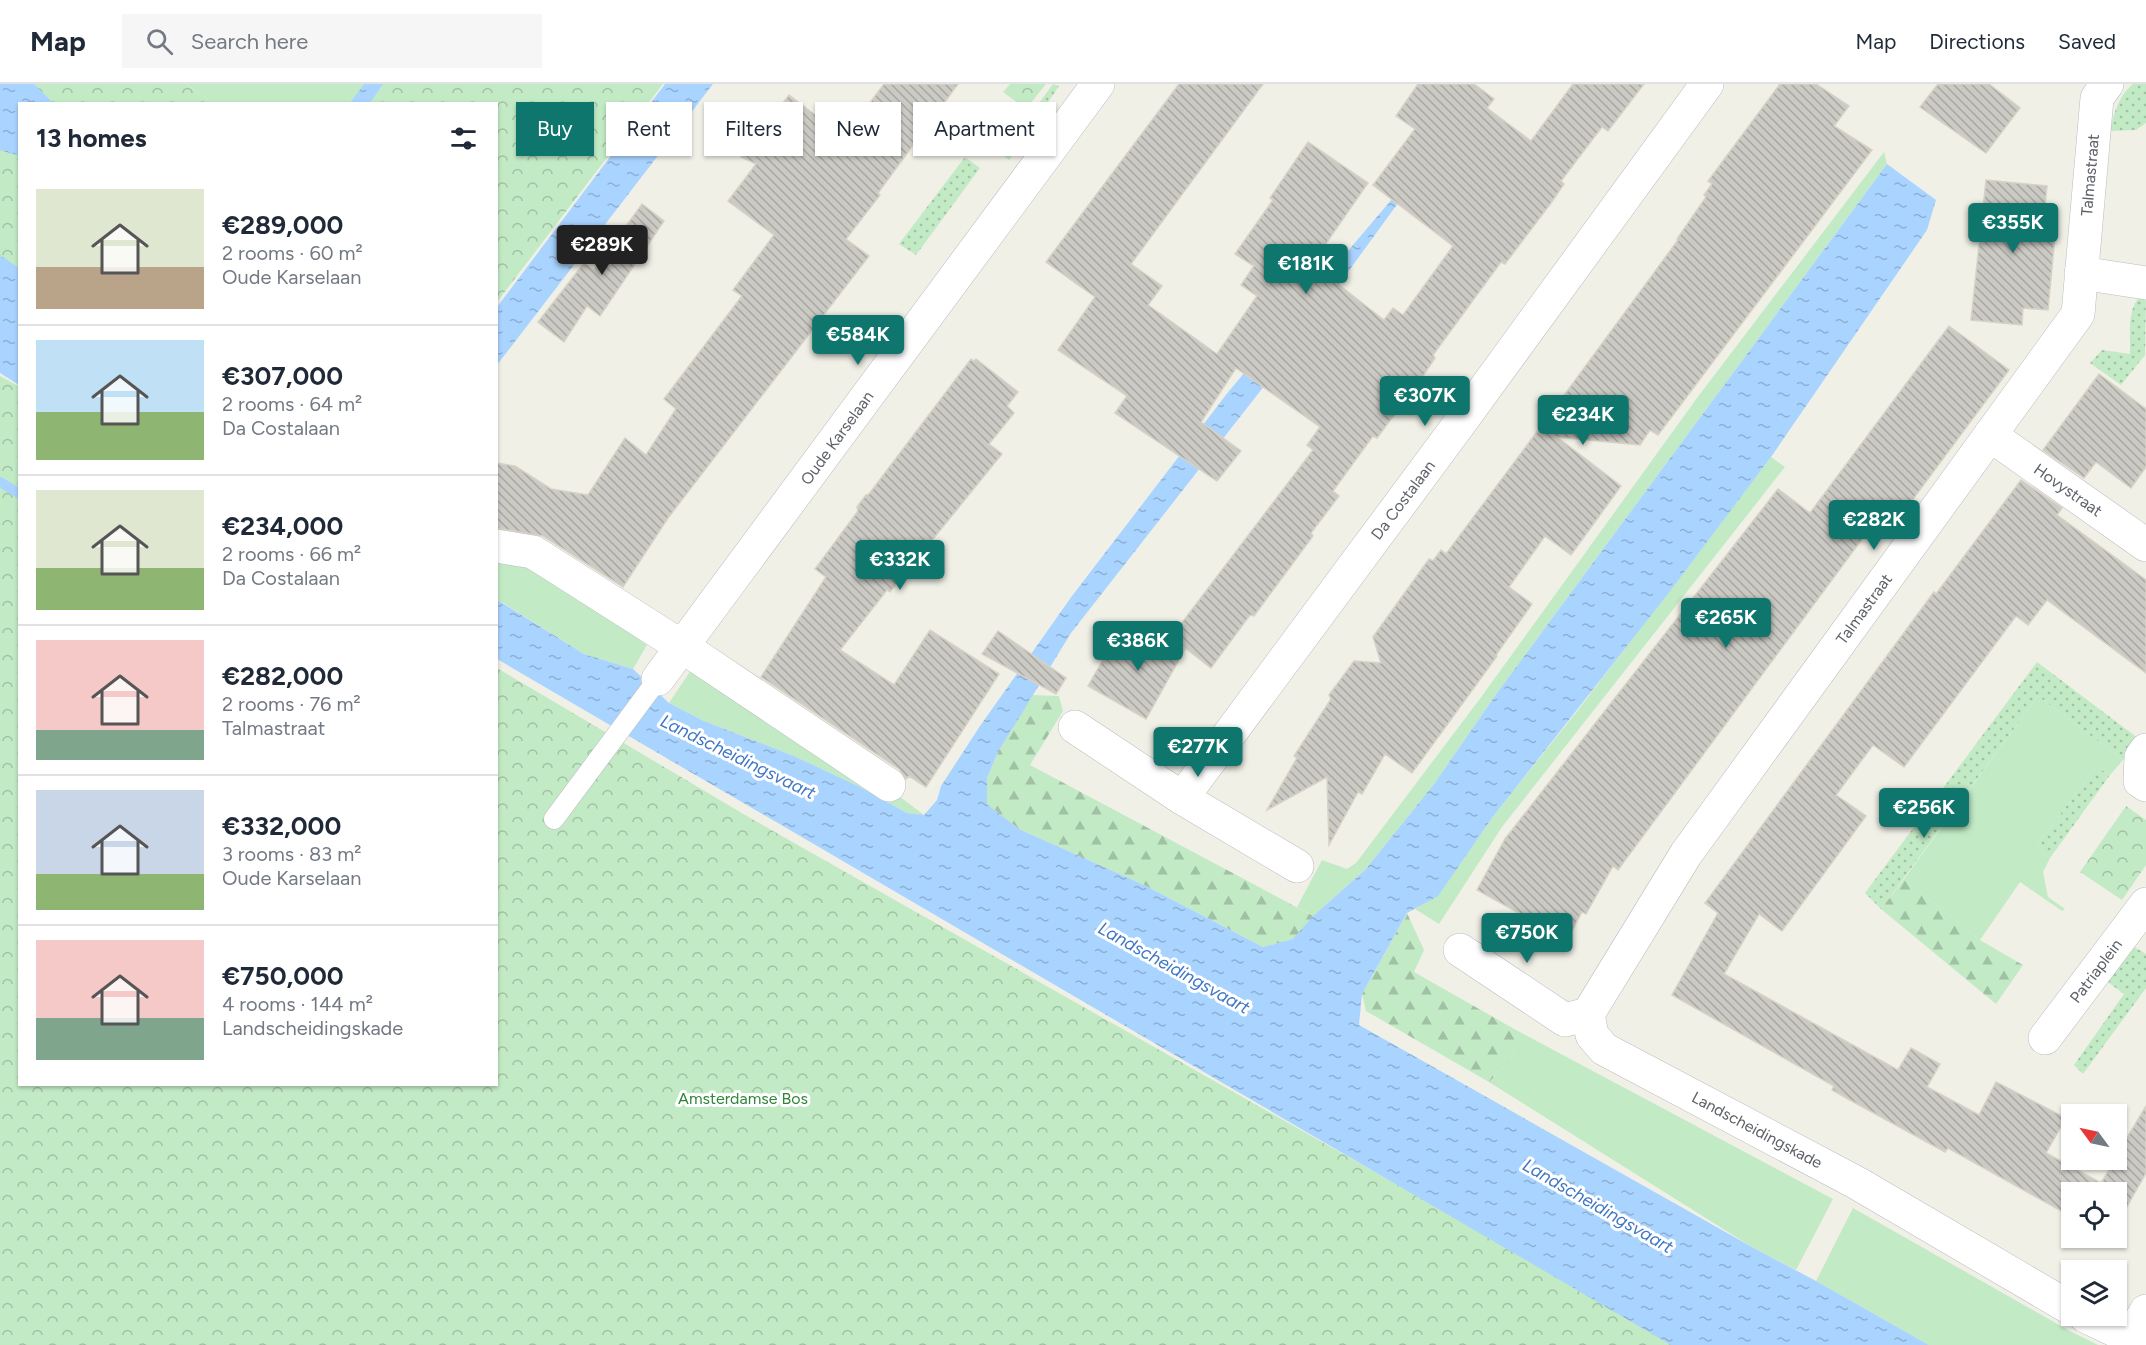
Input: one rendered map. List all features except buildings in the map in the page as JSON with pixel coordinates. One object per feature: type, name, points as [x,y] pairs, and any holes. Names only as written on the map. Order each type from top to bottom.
[{"type":"street","name":"Oude Karselaan","points":[[658,679],[1098,84]]},
{"type":"street","name":"Da Costalaan","points":[[1182,798],[1707,84]]},
{"type":"street","name":"Talmastraat","points":[[1588,1014],[1686,854],[2078,314],[2095,88]]},
{"type":"street","points":[[2081,273],[2146,283]]},
{"type":"street","name":"Hovystraat","points":[[1990,435],[2146,546]]},
{"type":"street","points":[[498,546],[533,552],[683,647],[889,785]]},
{"type":"street","points":[[1075,727],[1182,798],[1298,866]]},
{"type":"street","points":[[2146,750],[2141,757],[2140,781],[2146,785]]},
{"type":"street","name":"Patriaplein","points":[[2045,1038],[2146,904]]},
{"type":"street","points":[[1460,950],[1565,1020],[1588,1014]]},
{"type":"street","name":"Landscheidingskade","points":[[1588,1014],[1592,1035],[1604,1049],[1857,1183],[2061,1303]]},
{"type":"street","points":[[2122,1326],[2141,1331]]},
{"type":"lane","name":"Oude Karselaan","points":[[554,819],[658,679]]},
{"type":"green space","points":[[0,84],[186,84],[213,102],[18,102],[18,285],[0,273]]},
{"type":"green space","points":[[186,84],[376,84],[363,102],[213,102]]},
{"type":"green space","points":[[376,84],[663,84],[649,102],[606,102],[606,156],[608,156],[498,301],[498,102],[363,102]]},
{"type":"green space","points":[[1010,84],[1046,84],[1032,102],[1017,102],[1003,92]]},
{"type":"green space","points":[[1053,84],[1059,86],[1048,102],[1040,102]]},
{"type":"green space","points":[[2133,84],[2146,84],[2146,123],[2136,130],[2110,131],[2120,100]]},
{"type":"green space","points":[[1884,152],[1887,164],[1497,693],[1434,784],[1365,870],[1313,916],[1297,907],[1322,860],[1347,869],[1356,863],[1479,700],[1697,398]]},
{"type":"green space","points":[[965,157],[980,168],[916,255],[899,244]]},
{"type":"green space","points":[[2146,294],[2145,355],[2121,385],[2090,363],[2102,350],[2130,354],[2132,311],[2139,298]]},
{"type":"green space","name":"Amsterdamse Bos","points":[[0,376],[18,386],[18,1086],[498,1086],[498,669],[752,819],[1680,1345],[0,1345]]},
{"type":"green space","points":[[1771,457],[1785,467],[1502,827],[1439,924],[1415,909],[1438,895],[1492,818],[1578,710]]},
{"type":"green space","points":[[498,557],[525,561],[647,645],[633,669],[584,654],[498,600]]},
{"type":"green space","points":[[2037,662],[2139,739],[2123,760],[2038,696],[1881,909],[1865,893]]},
{"type":"green space","points":[[695,664],[895,793],[924,815],[907,813],[858,786],[794,756],[704,721],[669,703]]},
{"type":"green space","points":[[1032,695],[1059,696],[1063,711],[1030,765],[1313,916],[1294,939],[1263,947],[1144,885],[1019,829],[987,804],[987,778],[998,752]]},
{"type":"green space","points":[[2038,696],[2123,760],[2110,775],[2096,767],[2036,846],[2050,858],[2043,872],[2048,897],[2065,909],[2062,911],[2020,882],[1980,940],[1904,879]]},
{"type":"green space","points":[[2096,767],[2110,775],[2050,858],[2036,846]]},
{"type":"green space","points":[[2126,806],[2146,820],[2146,865],[2122,900],[2080,872]]},
{"type":"green space","points":[[1904,879],[1980,940],[2023,965],[1996,1004],[1881,909]]},
{"type":"green space","points":[[1407,913],[1424,950],[1414,972],[1516,1030],[1516,1050],[1507,1064],[1489,1082],[1366,1011],[1362,994]]},
{"type":"green space","points":[[2131,945],[2146,954],[2146,988],[2083,1074],[2074,1065],[2124,994],[2105,980]]},
{"type":"green space","points":[[1516,1030],[1833,1199],[1796,1270],[1752,1247],[1489,1082],[1507,1064],[1516,1050]]},
{"type":"green space","points":[[1853,1208],[2098,1345],[1929,1345],[1816,1281]]},
{"type":"water","points":[[0,84],[34,84],[52,102],[18,102],[18,156],[0,150]]},
{"type":"water","points":[[364,84],[383,84],[371,102],[351,102]]},
{"type":"water","points":[[665,84],[713,84],[692,111],[692,102],[651,102]]},
{"type":"water","name":"Landscheidingsvaart","points":[[1454,126],[1276,371],[1071,633],[998,752],[987,778],[987,804],[1019,829],[1144,885],[1263,947],[1293,939],[1313,916],[1365,870],[1434,784],[1497,693],[1887,164],[1936,200],[1927,230],[1771,457],[1667,595],[1492,818],[1438,896],[1407,913],[1362,994],[1359,1025],[1929,1345],[1671,1345],[498,660],[498,600],[584,654],[633,669],[669,703],[704,721],[794,756],[858,786],[907,813],[924,815],[937,800],[941,786],[980,726],[1072,596],[1229,391]]},
{"type":"water","points":[[611,156],[658,156],[498,364],[498,306]]},
{"type":"water","points":[[0,255],[18,267],[18,384],[0,373]]},
{"type":"waterway","points":[[0,482],[18,493]]}]
